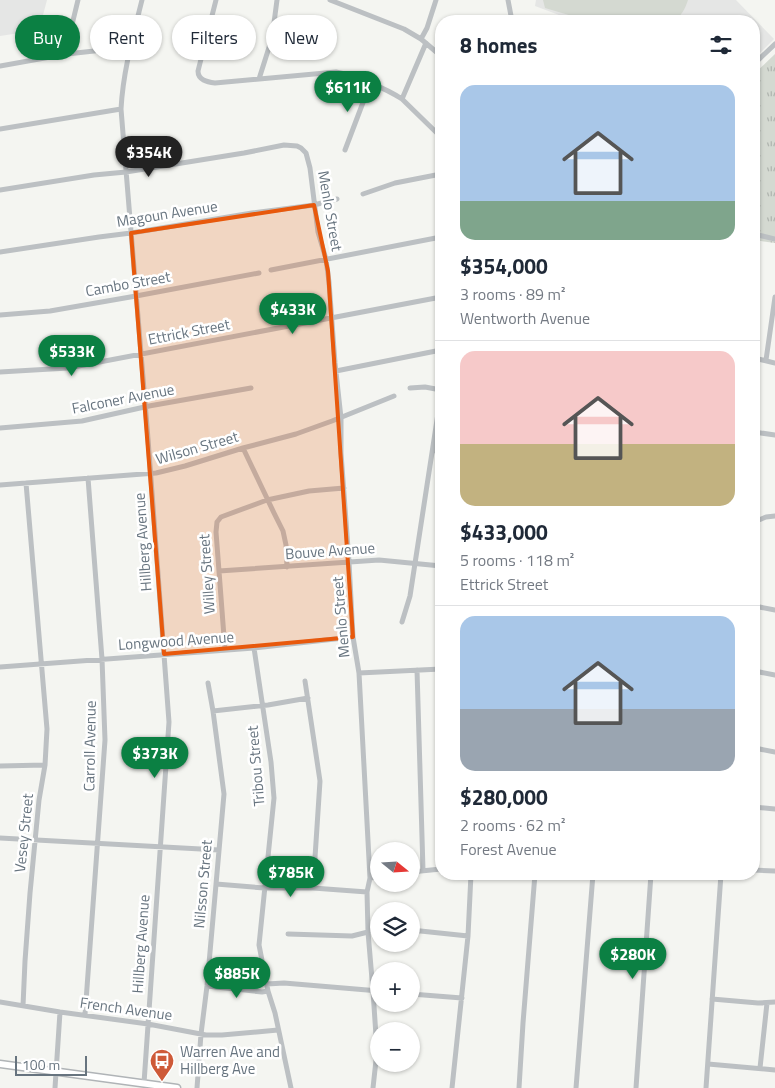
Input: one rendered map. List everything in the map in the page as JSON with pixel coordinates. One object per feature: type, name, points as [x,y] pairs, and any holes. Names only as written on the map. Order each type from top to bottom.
[{"type":"main road","points":[[0,1064],[177,1088]]},
{"type":"street","points":[[74,15],[78,0]]},
{"type":"street","name":"Hillberg Avenue","points":[[138,15],[142,0]]},
{"type":"street","points":[[216,0],[198,71],[202,79],[215,83],[331,72],[349,76],[386,90],[402,100],[435,132]]},
{"type":"street","points":[[259,79],[272,38],[277,0]]},
{"type":"street","points":[[330,0],[409,31],[435,51]]},
{"type":"street","points":[[402,100],[436,0]]},
{"type":"street","points":[[508,0],[511,15]]},
{"type":"street","points":[[760,58],[775,44]]},
{"type":"street","points":[[0,66],[34,60]]},
{"type":"street","name":"Hillberg Avenue","points":[[127,60],[123,82],[121,109],[169,722],[144,1083]]},
{"type":"street","points":[[345,150],[370,84]]},
{"type":"street","points":[[0,129],[121,109]]},
{"type":"street","name":"Menlo Street","points":[[126,172],[253,152],[284,145],[295,145],[306,153],[310,168],[318,232],[326,260],[341,418],[341,453],[353,637],[359,673],[370,878],[366,892],[372,962]]},
{"type":"street","points":[[0,190],[94,175],[126,172]]},
{"type":"street","points":[[362,194],[395,183],[435,175]]},
{"type":"street","name":"Magoun Avenue","points":[[0,252],[131,234],[337,200]]},
{"type":"street","points":[[760,235],[775,239]]},
{"type":"street","points":[[271,270],[435,238]]},
{"type":"street","name":"Cambo Street","points":[[0,315],[50,311],[259,272]]},
{"type":"street","points":[[766,360],[775,297]]},
{"type":"street","name":"Ettrick Street","points":[[0,372],[68,368],[435,298]]},
{"type":"street","points":[[336,370],[435,351]]},
{"type":"street","points":[[760,359],[775,362]]},
{"type":"street","points":[[410,388],[425,387],[435,389]]},
{"type":"street","name":"Falconer Avenue","points":[[0,428],[82,421],[145,407],[251,388]]},
{"type":"street","name":"Wilson Street","points":[[0,485],[150,474],[185,466],[296,434],[394,396]]},
{"type":"street","points":[[760,433],[775,435]]},
{"type":"street","points":[[402,622],[410,596],[435,436]]},
{"type":"street","points":[[243,448],[283,531],[287,567]]},
{"type":"street","name":"Carroll Avenue","points":[[85,1015],[105,740],[102,659],[88,478]]},
{"type":"street","name":"Vesey Street","points":[[23,1006],[26,944],[39,800],[45,765],[47,729],[26,483]]},
{"type":"street","points":[[268,500],[301,492],[344,488]]},
{"type":"street","name":"Willey Street","points":[[225,650],[216,525],[219,519],[233,512],[268,500]]},
{"type":"street","points":[[760,520],[775,516]]},
{"type":"street","name":"Bouve Avenue","points":[[219,571],[379,560],[435,566]]},
{"type":"street","points":[[760,607],[775,610]]},
{"type":"street","name":"Longwood Avenue","points":[[0,667],[254,648],[353,637]]},
{"type":"street","name":"Tribou Street","points":[[254,648],[271,762],[274,798],[259,945],[291,1088]]},
{"type":"street","points":[[359,673],[435,669]]},
{"type":"street","points":[[417,670],[423,870]]},
{"type":"street","points":[[760,673],[775,675]]},
{"type":"street","points":[[305,681],[320,781],[313,888]]},
{"type":"street","name":"Nilsson Street","points":[[196,1088],[224,794],[208,683]]},
{"type":"street","points":[[213,711],[262,706],[308,698]]},
{"type":"street","points":[[760,749],[775,752]]},
{"type":"street","points":[[0,766],[45,765]]},
{"type":"street","points":[[760,808],[775,809]]},
{"type":"street","points":[[0,838],[219,850]]},
{"type":"street","points":[[420,870],[435,869]]},
{"type":"street","points":[[760,870],[775,871]]},
{"type":"street","points":[[452,1088],[468,936],[470,880]]},
{"type":"street","points":[[519,1088],[522,1024],[534,880]]},
{"type":"street","points":[[576,1088],[593,880]]},
{"type":"street","points":[[636,1088],[651,880]]},
{"type":"street","points":[[706,1088],[721,880]]},
{"type":"street","points":[[216,884],[366,892]]},
{"type":"street","points":[[420,931],[468,936]]},
{"type":"street","points":[[288,934],[352,936],[368,932]]},
{"type":"street","points":[[267,984],[284,983],[370,990]]},
{"type":"street","points":[[207,986],[268,991]]},
{"type":"street","points":[[420,995],[462,998]]},
{"type":"street","points":[[712,1000],[775,1002]]},
{"type":"street","name":"French Avenue","points":[[0,1002],[148,1024],[201,1034],[222,1035],[278,1030]]},
{"type":"street","points":[[760,1068],[767,1003]]},
{"type":"street","points":[[55,1088],[60,1012]]},
{"type":"street","name":"Menlo Street","points":[[373,1088],[377,1051],[376,1012]]},
{"type":"street","points":[[708,1064],[775,1070]]},
{"type":"highlighted area","points":[[314,205],[328,271],[353,637],[164,654],[131,233]]},
{"type":"shaded area","points":[[0,0],[47,0],[43,15],[15,15],[15,34],[0,36]]},
{"type":"shaded area","points":[[536,0],[736,0],[751,15],[559,15],[535,6]]},
{"type":"shaded area","points":[[760,25],[774,39],[760,53]]},
{"type":"green space","points":[[543,0],[688,0],[680,15],[569,15],[545,8]]},
{"type":"green space","points":[[775,54],[775,243],[760,241],[760,68]]},
{"type":"place","name":"Warren Ave and Hillberg Ave","points":[[162,1082]]}]
